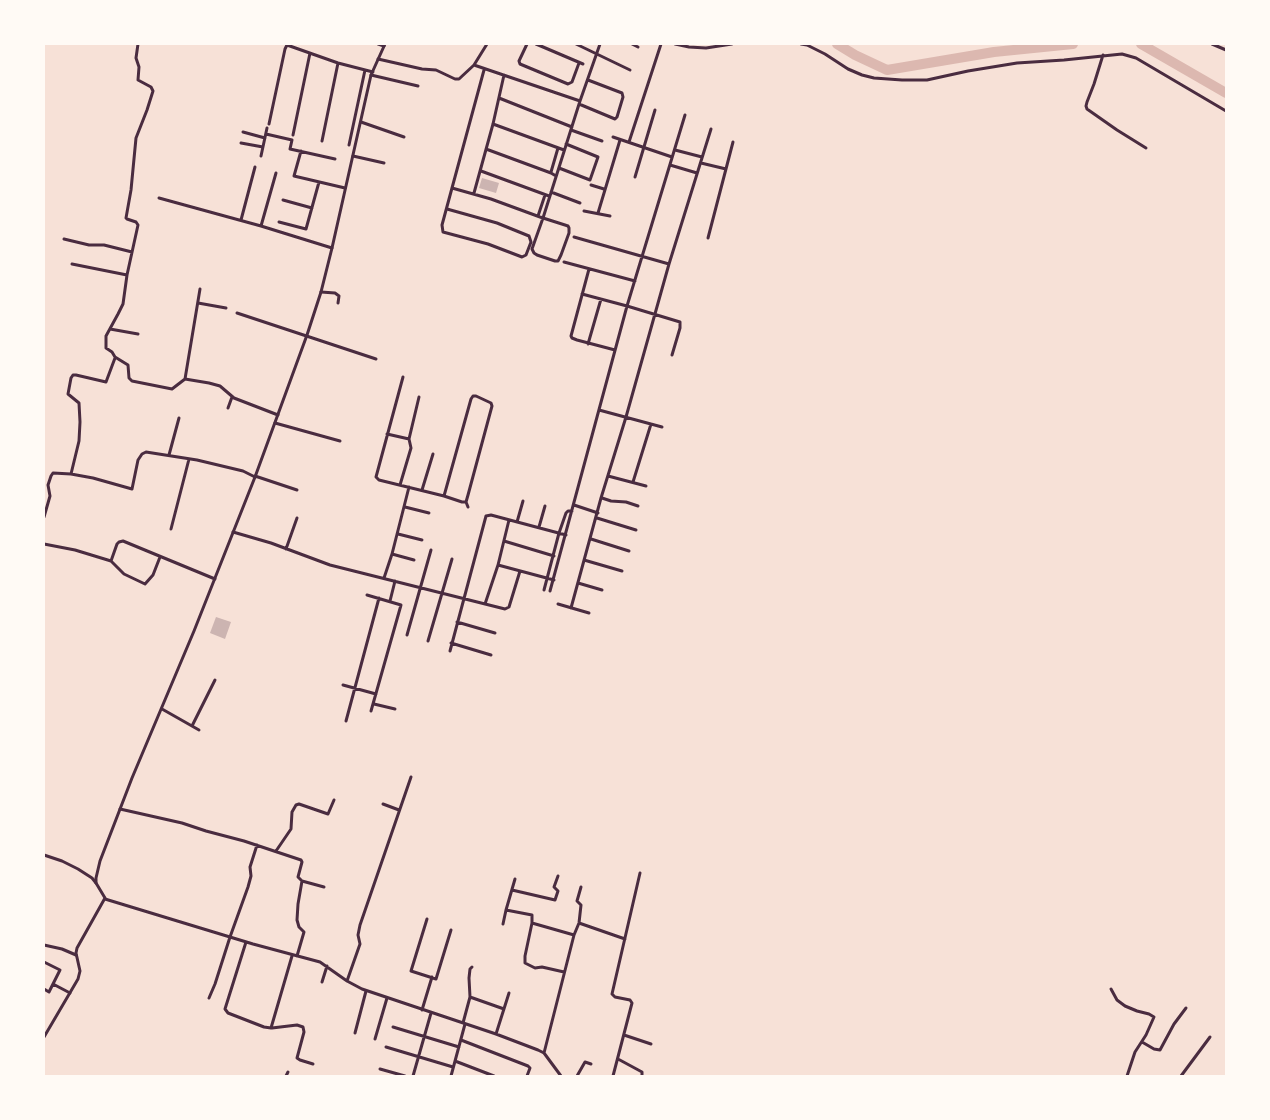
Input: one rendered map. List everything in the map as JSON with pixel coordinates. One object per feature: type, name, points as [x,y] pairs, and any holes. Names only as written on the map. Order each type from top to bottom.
[{"type":"street","points":[[138,44],[136,58],[138,80],[151,87],[153,91],[134,147],[131,190],[126,218],[137,223],[132,252],[121,309],[106,336],[105,347],[128,365],[129,378],[132,381],[172,388],[185,379],[200,289]]},
{"type":"street","points":[[261,156],[285,44],[372,74],[418,86]]},
{"type":"street","points":[[96,883],[100,861],[120,809],[215,579],[307,335],[332,248],[372,74],[384,45],[378,44]]},
{"type":"street","points":[[378,59],[436,70],[455,79],[461,77],[474,65],[487,44]]},
{"type":"street","points":[[527,44],[519,61],[520,64],[570,84],[581,64],[536,44]]},
{"type":"street","points":[[576,44],[630,70]]},
{"type":"street","points":[[538,216],[559,168],[600,44]]},
{"type":"street","points":[[632,44],[638,47]]},
{"type":"street","points":[[628,142],[661,44]]},
{"type":"street","points":[[675,44],[706,48],[732,44]]},
{"type":"street","points":[[801,44],[825,54],[862,75],[902,81],[927,80],[1017,63],[1122,54],[1136,58],[1227,111]]},
{"type":"street","points":[[1212,44],[1227,50]]},
{"type":"street","points":[[293,135],[310,53]]},
{"type":"street","points":[[1103,55],[1087,102],[1087,109],[1146,148]]},
{"type":"street","points":[[322,141],[338,63]]},
{"type":"street","points":[[474,65],[579,103],[615,119],[623,97],[622,93],[588,80]]},
{"type":"street","points":[[447,209],[497,223],[529,236],[531,242],[526,255],[522,257],[488,244],[443,232],[442,225],[484,69]]},
{"type":"street","points":[[349,145],[365,70]]},
{"type":"street","points":[[474,194],[504,75]]},
{"type":"street","points":[[499,98],[602,141]]},
{"type":"street","points":[[635,177],[655,110]]},
{"type":"street","points":[[550,591],[627,306],[685,115]]},
{"type":"street","points":[[360,122],[404,137]]},
{"type":"street","points":[[493,124],[564,150]]},
{"type":"street","points":[[571,608],[669,264],[711,129]]},
{"type":"street","points":[[243,132],[292,140],[290,148],[335,159]]},
{"type":"street","points":[[613,137],[672,157]]},
{"type":"street","points":[[598,213],[620,140]]},
{"type":"street","points":[[708,238],[733,142]]},
{"type":"street","points":[[241,143],[263,147]]},
{"type":"street","points":[[559,168],[590,180],[598,157],[566,144]]},
{"type":"street","points":[[551,172],[558,148]]},
{"type":"street","points":[[486,149],[551,172],[556,176]]},
{"type":"street","points":[[675,149],[702,157]]},
{"type":"street","points":[[301,151],[294,176],[345,188]]},
{"type":"street","points":[[353,156],[384,163]]},
{"type":"street","points":[[701,162],[726,169]]},
{"type":"street","points":[[670,165],[697,173]]},
{"type":"street","points":[[241,220],[255,167]]},
{"type":"street","points":[[481,171],[580,203]]},
{"type":"street","points":[[261,226],[276,173]]},
{"type":"street","points":[[279,222],[306,229],[319,182]]},
{"type":"street","points":[[591,185],[605,189]]},
{"type":"street","points":[[453,188],[538,216],[543,218],[569,228],[558,261],[537,255],[532,249],[543,218],[548,194]]},
{"type":"street","points":[[159,198],[332,248]]},
{"type":"street","points":[[284,200],[312,208]]},
{"type":"street","points":[[584,211],[610,216]]},
{"type":"street","points":[[574,237],[669,264]]},
{"type":"street","points":[[64,239],[132,252]]},
{"type":"street","points":[[564,262],[635,281]]},
{"type":"street","points":[[72,264],[127,275]]},
{"type":"street","points":[[589,269],[571,336],[588,344],[615,350]]},
{"type":"street","points":[[321,292],[335,293],[339,296],[338,303]]},
{"type":"street","points":[[582,294],[680,322],[681,328],[672,355]]},
{"type":"street","points":[[588,344],[601,299]]},
{"type":"street","points":[[198,303],[226,308]]},
{"type":"street","points":[[237,313],[375,359]]},
{"type":"street","points":[[110,329],[138,334]]},
{"type":"street","points":[[71,474],[79,441],[80,406],[68,394],[71,378],[76,375],[106,381],[115,357]]},
{"type":"street","points":[[403,376],[376,477],[379,480],[466,502]]},
{"type":"street","points":[[185,379],[220,386],[232,397],[278,415]]},
{"type":"street","points":[[444,495],[471,399],[476,396],[491,403],[492,406],[466,502],[468,507]]},
{"type":"street","points":[[228,408],[232,397]]},
{"type":"street","points":[[400,485],[411,448],[409,439],[419,397]]},
{"type":"street","points":[[599,410],[662,427]]},
{"type":"street","points":[[169,455],[179,418]]},
{"type":"street","points":[[275,423],[340,441]]},
{"type":"street","points":[[633,482],[651,424]]},
{"type":"street","points":[[387,434],[409,439]]},
{"type":"street","points":[[44,517],[50,496],[48,487],[53,473],[71,474],[132,489],[138,460],[146,452],[243,471],[297,490]]},
{"type":"street","points":[[422,490],[433,454]]},
{"type":"street","points":[[171,528],[189,459]]},
{"type":"street","points":[[608,476],[646,486]]},
{"type":"street","points":[[384,578],[409,487]]},
{"type":"street","points":[[601,498],[638,506]]},
{"type":"street","points":[[517,522],[523,501]]},
{"type":"street","points":[[574,505],[598,513]]},
{"type":"street","points":[[539,528],[545,506]]},
{"type":"street","points":[[404,507],[429,513]]},
{"type":"street","points":[[544,590],[559,533],[568,510],[572,511]]},
{"type":"street","points":[[450,651],[486,516],[491,515],[566,535]]},
{"type":"street","points":[[286,549],[297,518]]},
{"type":"street","points":[[596,518],[636,530]]},
{"type":"street","points":[[485,604],[509,520]]},
{"type":"street","points":[[233,532],[324,563],[505,609],[508,609],[520,571]]},
{"type":"street","points":[[397,533],[422,540]]},
{"type":"street","points":[[591,539],[629,551]]},
{"type":"street","points":[[111,561],[117,544],[121,541],[215,579]]},
{"type":"street","points":[[504,541],[560,558]]},
{"type":"street","points":[[44,544],[75,550],[111,561],[124,574],[145,584],[153,575],[160,557]]},
{"type":"street","points":[[406,635],[431,550]]},
{"type":"street","points":[[392,554],[414,560]]},
{"type":"street","points":[[428,641],[452,559]]},
{"type":"street","points":[[584,560],[622,571]]},
{"type":"street","points":[[498,565],[554,580]]},
{"type":"street","points":[[390,601],[395,581]]},
{"type":"street","points":[[578,583],[602,590]]},
{"type":"street","points":[[367,595],[401,605],[371,711]]},
{"type":"street","points":[[346,721],[379,598]]},
{"type":"street","points":[[558,604],[589,613]]},
{"type":"street","points":[[457,622],[495,633]]},
{"type":"street","points":[[452,643],[491,655]]},
{"type":"street","points":[[192,726],[215,680]]},
{"type":"street","points":[[343,684],[376,694]]},
{"type":"street","points":[[373,704],[395,709]]},
{"type":"street","points":[[162,709],[199,730]]},
{"type":"street","points":[[347,981],[360,944],[358,930],[411,777]]},
{"type":"street","points":[[276,851],[291,829],[292,812],[296,805],[300,804],[328,814],[334,800]]},
{"type":"street","points":[[383,804],[399,810]]},
{"type":"street","points":[[120,809],[182,823],[276,851],[302,861],[298,877],[302,881],[324,887]]},
{"type":"street","points":[[209,998],[249,887],[250,867],[257,845]]},
{"type":"street","points":[[44,855],[62,861],[92,878],[105,899]]},
{"type":"street","points":[[613,1077],[632,1003],[630,1000],[615,997],[612,994],[640,873]]},
{"type":"street","points":[[512,890],[555,900],[558,891],[554,887],[558,876]]},
{"type":"street","points":[[503,924],[514,879]]},
{"type":"street","points":[[271,1028],[304,931],[299,927],[297,920],[302,881]]},
{"type":"street","points":[[543,1053],[579,923],[581,905],[577,900],[581,887]]},
{"type":"street","points":[[105,899],[320,962],[366,991],[538,1050],[543,1053],[561,1077]]},
{"type":"street","points":[[44,1035],[80,975],[76,951],[105,899]]},
{"type":"street","points":[[506,910],[532,915],[525,963],[535,968],[542,967],[564,972]]},
{"type":"street","points":[[427,919],[411,970],[436,979],[451,930]]},
{"type":"street","points":[[532,923],[574,935]]},
{"type":"street","points":[[579,923],[626,939]]},
{"type":"street","points":[[246,942],[225,1009],[228,1013],[271,1028],[297,1025],[303,1027],[304,1032],[297,1058],[313,1064]]},
{"type":"street","points":[[44,945],[77,955]]},
{"type":"street","points":[[44,962],[60,970],[49,992],[44,989]]},
{"type":"street","points":[[322,982],[327,966]]},
{"type":"street","points":[[451,1077],[470,997],[469,978],[472,967]]},
{"type":"street","points":[[422,1010],[432,977]]},
{"type":"street","points":[[52,984],[70,993]]},
{"type":"street","points":[[1111,989],[1117,1000],[1125,1006],[1154,1015],[1127,1077]]},
{"type":"street","points":[[355,1033],[366,991]]},
{"type":"street","points":[[496,1034],[509,993]]},
{"type":"street","points":[[470,997],[504,1009]]},
{"type":"street","points":[[375,1039],[387,998]]},
{"type":"street","points":[[1142,1042],[1160,1050],[1186,1008]]},
{"type":"street","points":[[413,1077],[431,1013]]},
{"type":"street","points":[[393,1027],[459,1047]]},
{"type":"street","points":[[624,1035],[651,1044]]},
{"type":"street","points":[[1181,1077],[1210,1037]]},
{"type":"street","points":[[461,1040],[528,1066],[530,1068],[527,1077]]},
{"type":"street","points":[[386,1047],[453,1067]]},
{"type":"street","points":[[618,1059],[642,1072],[642,1077]]},
{"type":"street","points":[[455,1062],[494,1077]]},
{"type":"street","points":[[577,1077],[585,1062],[591,1064]]},
{"type":"street","points":[[380,1069],[405,1077]]},
{"type":"street","points":[[286,1077],[288,1072]]},
{"type":"building","points":[[482,178],[499,183],[496,193],[479,188]]},
{"type":"building","points":[[216,617],[231,622],[225,639],[210,633]]},
{"type":"waterway","points":[[837,44],[887,70],[994,52],[1073,44]]},
{"type":"waterway","points":[[1141,44],[1226,93]]}]
